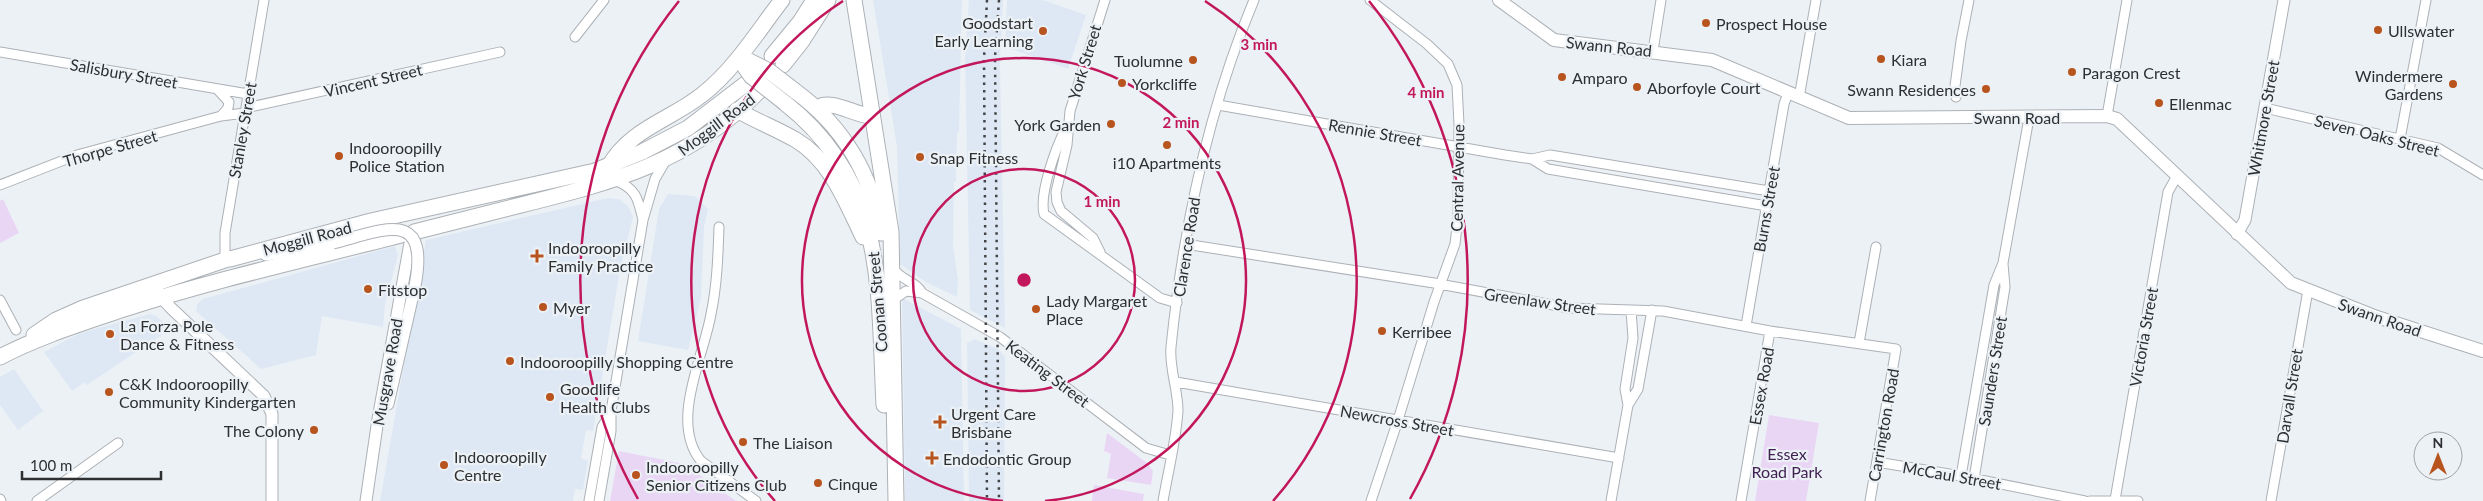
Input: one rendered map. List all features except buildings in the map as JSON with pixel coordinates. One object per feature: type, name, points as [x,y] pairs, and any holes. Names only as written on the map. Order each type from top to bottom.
[{"type":"main road","name":"Moggill Road","points":[[612,173],[627,142],[642,130],[703,94],[743,60],[782,0]]},
{"type":"main road","points":[[814,0],[778,60],[802,41],[828,0]]},
{"type":"main road","name":"Coonan Street","points":[[854,0],[891,232],[896,501]]},
{"type":"main road","name":"Swann Road","points":[[1499,0],[1554,40],[1653,51],[1712,60],[1849,118],[2108,116],[2117,119],[2287,280],[2377,317],[2483,351]]},
{"type":"main road","name":"Coonan Street","points":[[743,60],[769,71],[817,108],[855,154],[869,183],[878,215],[883,246],[890,362],[894,373]]},
{"type":"main road","name":"Coonan Street","points":[[743,60],[751,76],[785,103],[823,139],[846,171],[857,195],[873,246],[878,277],[887,501]]},
{"type":"main road","name":"Moggill Road","points":[[0,357],[18,348],[59,318],[158,290],[412,235],[572,193],[612,173],[642,152],[688,128],[754,86],[737,110],[696,142],[666,160],[612,173],[557,181],[371,221],[227,260],[158,290]]},
{"type":"main road","points":[[823,139],[817,127],[817,108],[822,105],[830,105],[858,115],[872,116]]},
{"type":"main road","points":[[737,110],[796,140],[810,150],[830,174],[864,238],[873,246]]},
{"type":"street","name":"Stanley Street","points":[[227,260],[224,233],[264,0]]},
{"type":"street","points":[[575,37],[604,0]]},
{"type":"street","name":"York Street","points":[[1105,0],[1090,41],[1067,126],[1059,141],[1043,197],[1044,214],[1090,248],[1100,252],[1160,298],[1177,303]]},
{"type":"street","name":"Clarence Road","points":[[1162,501],[1177,414],[1176,382],[1171,350],[1185,244],[1199,175],[1218,105],[1254,0]]},
{"type":"street","name":"Central Avenue","points":[[1370,0],[1439,54],[1452,69],[1458,95],[1459,146],[1457,234],[1371,501]]},
{"type":"street","points":[[1653,51],[1661,0]]},
{"type":"street","name":"Burns Street","points":[[1746,326],[1784,104],[1794,96],[1816,0]]},
{"type":"street","points":[[1956,97],[1955,86],[1969,0]]},
{"type":"street","points":[[2108,116],[2127,0]]},
{"type":"street","name":"Whitmore Street","points":[[2238,234],[2245,220],[2284,0]]},
{"type":"street","points":[[2400,139],[2426,0]]},
{"type":"street","name":"Salisbury Street","points":[[0,52],[248,94]]},
{"type":"street","name":"Vincent Street","points":[[245,111],[500,52]]},
{"type":"street","points":[[216,88],[226,96],[229,102],[228,108],[221,116]]},
{"type":"street","name":"Rennie Street","points":[[1218,105],[1532,159],[1548,169],[1767,206]]},
{"type":"street","name":"Seven Oaks Street","points":[[2265,108],[2444,151],[2483,175]]},
{"type":"street","name":"Thorpe Street","points":[[0,185],[77,155],[245,111]]},
{"type":"street","name":"Saunders Street","points":[[1962,476],[1994,285],[2003,263],[2029,118]]},
{"type":"street","name":"York Street","points":[[1067,126],[1068,145],[1056,192],[1057,202],[1061,211],[1093,238],[1100,252]]},
{"type":"street","name":"Rennie Street","points":[[1532,159],[1550,155],[1770,191]]},
{"type":"street","points":[[598,501],[611,431],[611,412],[643,220],[655,179],[666,160]]},
{"type":"street","points":[[612,173],[635,194],[643,220]]},
{"type":"street","name":"Victoria Street","points":[[2115,500],[2168,192],[2177,176]]},
{"type":"street","points":[[719,227],[712,310],[689,398],[692,442],[701,461],[756,501]]},
{"type":"street","points":[[227,260],[276,254],[333,243],[385,230],[404,231],[414,240],[419,250],[415,286],[393,386],[376,442]]},
{"type":"street","name":"Musgrave Road","points":[[366,501],[378,419],[412,235]]},
{"type":"street","name":"Greenlaw Street","points":[[1185,244],[1441,285],[1570,308],[1652,310],[1896,349]]},
{"type":"street","points":[[1859,343],[1876,247]]},
{"type":"street","name":"Saunders Street","points":[[1974,479],[2005,287],[2003,263]]},
{"type":"street","name":"Keating Street","points":[[893,268],[896,274],[920,288],[922,293],[1000,337],[1146,448],[1170,456]]},
{"type":"street","points":[[158,290],[264,396],[272,414],[272,501]]},
{"type":"street","name":"Darvall Street","points":[[2271,501],[2308,290]]},
{"type":"street","points":[[893,300],[906,291],[922,293]]},
{"type":"street","points":[[0,300],[16,330]]},
{"type":"street","points":[[1628,405],[1624,389],[1633,338],[1631,310]]},
{"type":"street","points":[[1611,501],[1628,405],[1638,389],[1652,310]]},
{"type":"street","name":"Essex Road","points":[[1741,501],[1770,330]]},
{"type":"street","name":"Carrington Road","points":[[1870,501],[1896,349]]},
{"type":"street","name":"Newcross Street","points":[[1176,382],[1619,458]]},
{"type":"street","points":[[589,501],[602,427],[611,412]]},
{"type":"street","points":[[37,501],[118,443]]},
{"type":"street","name":"McCaul Street","points":[[1877,462],[1962,476],[2045,497],[2085,501]]},
{"type":"street","points":[[2090,501],[2138,501]]},
{"type":"shaded area","points":[[873,0],[962,0],[959,132],[957,133],[956,182],[954,182],[953,246],[958,280],[957,297],[926,282],[900,264],[897,147]]},
{"type":"shaded area","points":[[969,0],[1003,0],[1000,63],[1005,328],[970,310],[965,58]]},
{"type":"shaded area","name":"Goodstart Early Learning","points":[[1007,0],[1043,0],[1086,15],[1068,69],[1005,47]]},
{"type":"shaded area","points":[[668,194],[695,196],[708,209],[704,227],[701,298],[688,350],[638,341],[659,209]]},
{"type":"shaded area","name":"Indooroopilly Shopping Centre","points":[[608,198],[619,199],[628,206],[633,217],[620,270],[593,431],[586,430],[581,459],[588,460],[583,490],[575,489],[573,501],[380,501],[426,240]]},
{"type":"shaded area","points":[[395,246],[398,255],[385,304],[383,327],[322,316],[316,355],[261,369],[196,311],[197,304],[203,299]]},
{"type":"shaded area","points":[[902,298],[961,329],[964,501],[905,501]]},
{"type":"shaded area","points":[[150,314],[156,316],[171,329],[87,385],[85,382],[72,391],[44,352],[80,333]]},
{"type":"shaded area","points":[[975,339],[998,349],[1005,357],[1004,501],[969,501],[967,343]]},
{"type":"shaded area","points":[[14,369],[43,411],[18,430],[0,405],[0,377]]},
{"type":"green space","points":[[3,199],[19,233],[0,243],[0,201]]},
{"type":"green space","name":"Essex Road Park","points":[[1769,415],[1819,423],[1806,501],[1755,501]]},
{"type":"green space","points":[[1107,433],[1147,463],[1153,471],[1151,485],[1107,478],[1111,454],[1104,451]]},
{"type":"green space","points":[[619,451],[684,464],[736,501],[610,501]]},
{"type":"green space","points":[[1094,485],[1144,494],[1143,501],[1092,501]]},
{"type":"railway","points":[[987,0],[984,59],[987,501]]},
{"type":"railway","points":[[999,0],[995,57],[999,501]]},
{"type":"place","name":"Prospect House","points":[[1706,23]]},
{"type":"place","name":"Ullswater","points":[[2378,30]]},
{"type":"place","name":"Goodstart Early Learning","points":[[1043,31]]},
{"type":"place","name":"Kiara","points":[[1881,59]]},
{"type":"place","name":"Tuolumne","points":[[1193,60]]},
{"type":"place","name":"Paragon Crest","points":[[2072,72]]},
{"type":"place","name":"Amparo","points":[[1562,77]]},
{"type":"place","name":"Yorkcliffe","points":[[1122,83]]},
{"type":"place","name":"Windermere Gardens","points":[[2453,84]]},
{"type":"place","name":"Aborfoyle Court","points":[[1637,87]]},
{"type":"place","name":"Swann Residences","points":[[1986,89]]},
{"type":"place","name":"Ellenmac","points":[[2159,103]]},
{"type":"place","name":"York Garden","points":[[1111,124]]},
{"type":"place","name":"i10 Apartments","points":[[1167,145]]},
{"type":"place","name":"Indooroopilly Police Station","points":[[339,156]]},
{"type":"place","name":"Snap Fitness","points":[[920,157]]},
{"type":"place","name":"Indooroopilly Family Practice","points":[[537,256]]},
{"type":"place","name":"Fitstop","points":[[368,289]]},
{"type":"place","name":"Myer","points":[[543,307]]},
{"type":"place","name":"Lady Margaret Place","points":[[1036,309]]},
{"type":"place","name":"Kerribee","points":[[1382,331]]},
{"type":"place","name":"La Forza Pole Dance & Fitness","points":[[110,334]]},
{"type":"place","name":"Indooroopilly Shopping Centre","points":[[510,361]]},
{"type":"place","name":"C&K Indooroopilly Community Kindergarten","points":[[109,392]]},
{"type":"place","name":"Goodlife Health Clubs","points":[[550,397]]},
{"type":"place","name":"Urgent Care Brisbane","points":[[940,422]]},
{"type":"place","name":"The Colony","points":[[314,430]]},
{"type":"place","name":"The Liaison","points":[[743,442]]},
{"type":"place","name":"Endodontic Group","points":[[932,458]]},
{"type":"place","name":"Indooroopilly Centre","points":[[444,465]]},
{"type":"place","name":"Indooroopilly Senior Citizens Club","points":[[636,475]]},
{"type":"place","name":"Cinque","points":[[818,483]]}]
